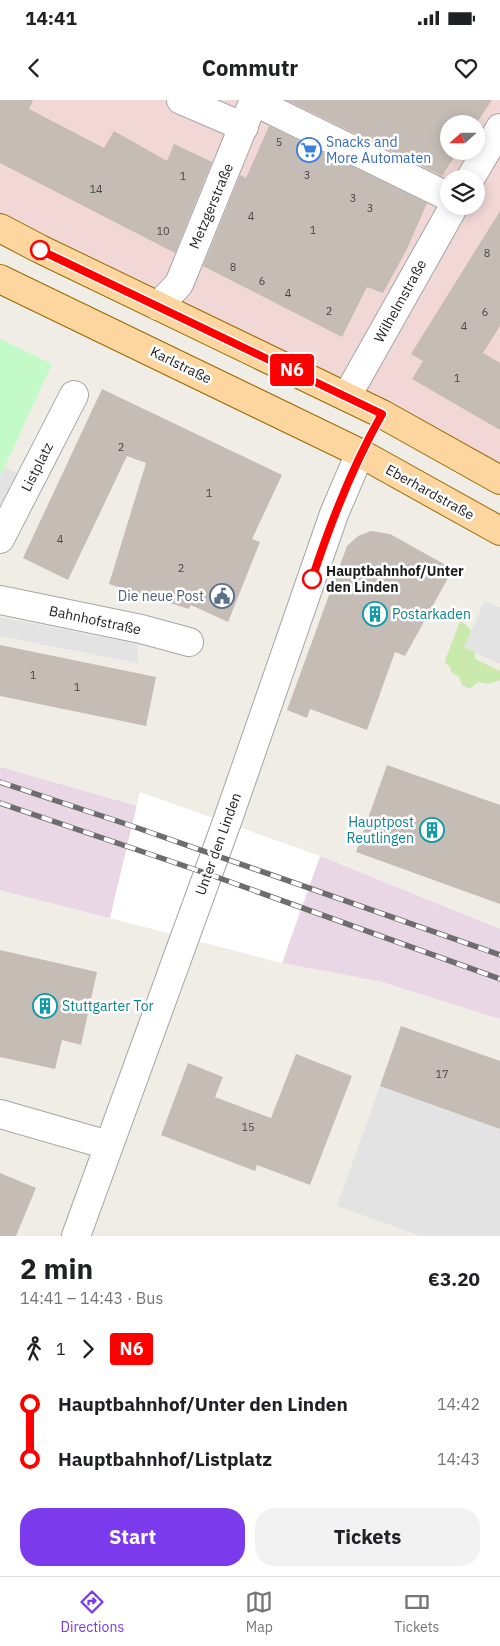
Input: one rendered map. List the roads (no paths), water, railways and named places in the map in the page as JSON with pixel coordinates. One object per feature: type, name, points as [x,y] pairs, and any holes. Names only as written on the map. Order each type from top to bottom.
[{"type":"main road","points":[[0,228],[347,396],[500,480]]},
{"type":"main road","name":"Karlstraße","points":[[0,279],[360,452]]},
{"type":"main road","name":"Eberhardstraße","points":[[360,452],[500,531]]},
{"type":"street","points":[[181,100],[244,127]]},
{"type":"street","points":[[253,101],[440,193]]},
{"type":"street","name":"Metzgerstraße","points":[[158,306],[179,284],[253,101]]},
{"type":"street","points":[[479,170],[493,156],[500,128]]},
{"type":"street","name":"Wilhelmstraße","points":[[347,396],[449,215]]},
{"type":"street","name":"Listplatz","points":[[0,539],[74,396]]},
{"type":"street","name":"Unter den Linden","points":[[76,1236],[228,819],[334,514],[360,452]]},
{"type":"street","name":"Bahnhofstraße","points":[[0,600],[189,642]]},
{"type":"street","points":[[0,1114],[108,1145]]},
{"type":"railway","points":[[0,782],[132,826],[500,955]]},
{"type":"railway","points":[[0,803],[211,875],[500,979]]},
{"type":"place","name":"Snacks and More Automaten","points":[[309,150]]},
{"type":"place","name":"Hauptbahnhof/Unter den Linden","points":[[312,579]]},
{"type":"place","name":"Die neue Post","points":[[222,596]]},
{"type":"place","name":"Postarkaden","points":[[375,614]]},
{"type":"place","name":"Hauptpost Reutlingen","points":[[432,830]]},
{"type":"place","name":"Stuttgarter Tor","points":[[45,1006]]}]
